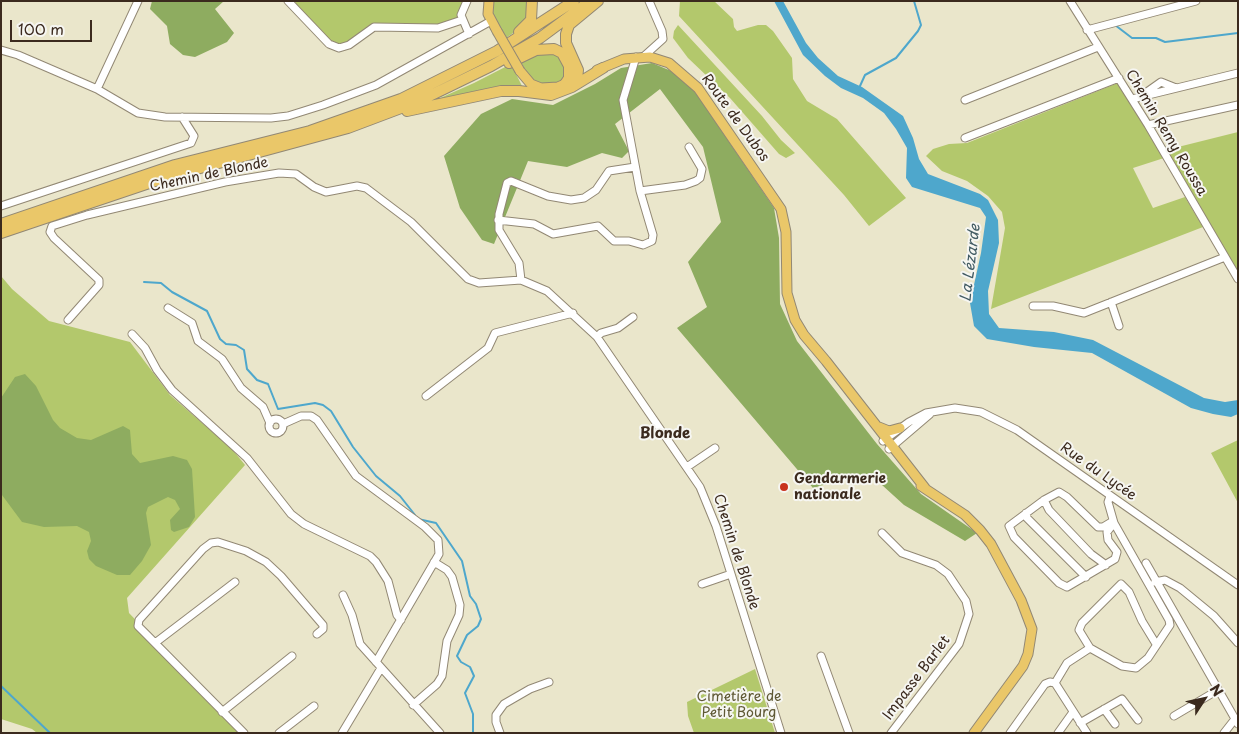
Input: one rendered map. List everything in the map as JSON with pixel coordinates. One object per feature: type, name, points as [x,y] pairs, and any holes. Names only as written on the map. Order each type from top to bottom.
[{"type":"highway","points":[[455,74],[469,61],[528,26],[532,20],[532,1]]},
{"type":"highway","points":[[1,224],[175,165],[344,120],[401,99],[455,74],[534,29],[574,1]]},
{"type":"highway","points":[[452,86],[540,38],[590,1]]},
{"type":"highway","points":[[577,79],[577,66],[566,43],[566,34],[569,25],[598,1]]},
{"type":"highway","points":[[1,233],[167,177],[300,142],[376,117],[536,50],[547,48],[562,52],[567,59],[570,72],[565,84]]},
{"type":"highway","points":[[577,66],[599,69]]},
{"type":"highway","points":[[376,117],[444,101],[500,91],[520,91],[551,95],[572,86],[599,69]]},
{"type":"main road","points":[[489,1],[487,8],[491,21],[520,71],[531,84],[537,87],[552,88],[599,69],[639,57]]},
{"type":"main road","name":"Route de Dubos","points":[[639,57],[669,63],[698,88],[774,195],[785,222],[785,272],[790,308],[804,336],[878,427],[888,443]]},
{"type":"main road","name":"Route de Dubos","points":[[812,346],[925,488],[964,515],[980,530],[991,544],[1021,600],[1032,629],[1028,654],[1023,666],[974,733]]},
{"type":"main road","points":[[878,427],[889,431],[900,428]]},
{"type":"street","points":[[97,89],[138,1]]},
{"type":"street","points":[[288,1],[329,44],[339,48],[349,45],[374,27],[438,28],[462,20]]},
{"type":"street","points":[[467,1],[462,10],[462,20],[469,34]]},
{"type":"street","points":[[498,220],[534,224],[553,234],[598,226],[614,241],[629,241],[646,245],[652,241],[653,235],[635,167],[623,96],[639,57],[663,39],[662,31],[649,1]]},
{"type":"street","name":"Chemin Remy Roussa","points":[[1070,1],[1148,125],[1238,278]]},
{"type":"street","points":[[1087,30],[1196,1]]},
{"type":"street","points":[[1,50],[18,55],[97,89],[138,113],[165,117],[271,118],[288,116],[376,85],[491,21]]},
{"type":"street","points":[[965,100],[1098,47]]},
{"type":"street","points":[[1132,99],[1142,96],[1161,82],[1176,88],[1238,73]]},
{"type":"street","points":[[965,138],[1119,78]]},
{"type":"street","points":[[1148,125],[1238,105]]},
{"type":"street","points":[[1,206],[191,142],[194,136],[182,117]]},
{"type":"street","points":[[640,191],[696,182],[700,178],[702,169],[689,147]]},
{"type":"street","points":[[521,280],[519,263],[500,234],[498,220],[505,186],[509,181],[548,196],[572,200],[584,198],[596,190],[609,171],[635,167]]},
{"type":"street","name":"Chemin de Blonde","points":[[68,320],[99,284],[99,280],[54,238],[50,232],[52,226],[87,215],[225,182],[279,173],[296,174],[314,187],[326,192],[357,186],[366,188],[411,222],[468,279],[479,283],[521,280],[547,291],[597,337],[687,467],[708,504],[780,733]]},
{"type":"street","points":[[1033,306],[1053,306],[1078,313],[1225,257]]},
{"type":"street","points":[[1111,302],[1119,326]]},
{"type":"street","points":[[168,308],[192,324],[198,341],[222,359],[240,388],[263,407],[271,430],[276,433],[282,430],[282,424]]},
{"type":"street","points":[[426,396],[488,348],[495,333],[573,313]]},
{"type":"street","points":[[597,337],[601,333],[618,328],[633,317]]},
{"type":"street","points":[[132,334],[145,348],[157,370],[172,390],[246,458],[291,514],[304,524],[370,556],[376,562],[388,580],[397,615],[401,620]]},
{"type":"street","name":"Rue du Lycée","points":[[888,443],[900,428],[920,415],[934,411],[964,408],[990,415],[1017,430],[1238,585]]},
{"type":"street","points":[[888,443],[934,411]]},
{"type":"street","points":[[282,424],[306,415],[317,420],[356,476],[435,536],[440,546],[434,562],[401,620],[342,733]]},
{"type":"street","points":[[270,423],[275,420],[282,424]]},
{"type":"street","points":[[687,467],[715,448]]},
{"type":"street","points":[[1059,492],[1098,527],[1114,522],[1107,532],[1108,540],[1114,547],[1117,555],[1106,566],[1070,586],[1063,586],[1014,537],[1009,526],[1044,500],[1059,492]]},
{"type":"street","points":[[1110,496],[1108,502],[1114,522],[1169,620],[1168,628],[1148,658],[1136,668],[1122,666],[1090,648],[1079,626],[1121,584],[1124,585],[1136,604],[1142,621],[1156,644]]},
{"type":"street","points":[[1044,500],[1046,506],[1091,554],[1106,566]]},
{"type":"street","points":[[1026,513],[1026,518],[1086,577]]},
{"type":"street","name":"Impasse Barlet","points":[[882,533],[902,553],[936,566],[948,574],[966,601],[969,614],[959,644],[891,733]]},
{"type":"street","points":[[244,733],[138,626],[138,620],[203,549],[211,543],[218,542],[246,551],[266,562],[282,576],[323,625],[323,629],[317,634]]},
{"type":"street","points":[[414,705],[437,684],[442,676],[447,641],[459,616],[460,605],[452,577],[447,570],[434,562]]},
{"type":"street","points":[[1146,563],[1155,582],[1236,721],[1224,733]]},
{"type":"street","points":[[702,584],[731,574]]},
{"type":"street","points":[[1155,582],[1165,580],[1187,593],[1214,616],[1238,643]]},
{"type":"street","points":[[155,643],[235,582]]},
{"type":"street","points":[[344,595],[352,615],[358,640],[378,665],[440,733]]},
{"type":"street","points":[[1055,683],[1067,663],[1090,648]]},
{"type":"street","points":[[222,712],[292,656]]},
{"type":"street","points":[[820,656],[849,733]]},
{"type":"street","points":[[500,733],[496,722],[496,715],[504,704],[530,689],[549,682]]},
{"type":"street","points":[[1055,683],[1087,733]]},
{"type":"street","points":[[1010,733],[1045,684],[1055,683]]},
{"type":"street","points":[[1174,716],[1218,690]]},
{"type":"street","points":[[1080,723],[1124,700],[1138,720]]},
{"type":"street","points":[[279,733],[314,706]]},
{"type":"street","points":[[1104,709],[1115,724]]},
{"type":"street","points":[[1058,733],[1073,712]]},
{"type":"green space","points":[[152,1],[224,1],[215,9],[234,33],[227,42],[195,57],[183,55],[170,44],[167,26],[150,9]]},
{"type":"green space","points":[[297,1],[467,1],[462,20],[447,26],[379,26],[349,45],[329,44],[292,6]]},
{"type":"green space","points":[[494,1],[528,1],[530,7],[523,26],[506,38],[493,13]]},
{"type":"green space","points":[[680,1],[714,1],[733,19],[734,27],[737,31],[758,25],[766,25],[773,31],[792,58],[793,79],[807,101],[837,119],[906,198],[869,226],[844,195],[679,16]]},
{"type":"green space","points":[[678,25],[762,116],[781,140],[795,153],[786,158],[779,154],[730,98],[688,58],[673,38],[674,31]]},
{"type":"green space","points":[[553,52],[564,60],[565,78],[557,83],[544,84],[531,79],[520,61],[534,55]]},
{"type":"green space","points":[[652,63],[676,73],[694,90],[774,208],[779,238],[780,304],[797,341],[877,444],[921,494],[977,533],[965,541],[904,505],[871,475],[847,478],[813,488],[677,328],[707,307],[688,262],[721,222],[703,147],[660,89],[615,124],[629,151],[622,158],[602,153],[567,167],[528,161],[494,244],[482,240],[460,208],[444,156],[481,114],[512,99],[553,105],[595,84],[621,68]]},
{"type":"green space","points":[[511,64],[523,88],[438,99],[474,83]]},
{"type":"green space","points":[[1118,83],[1164,158],[1133,168],[1153,208],[1185,197],[1203,227],[991,309],[1005,228],[1002,212],[988,196],[967,181],[942,171],[926,156],[933,149],[949,144],[967,143]]},
{"type":"green space","points":[[1238,132],[1238,274],[1166,150]]},
{"type":"green space","points":[[1,276],[12,289],[49,321],[130,342],[170,395],[232,449],[245,465],[127,598],[129,613],[244,733],[37,733],[32,729],[1,719]]},
{"type":"green space","points":[[25,374],[36,386],[53,420],[60,428],[77,438],[91,440],[123,426],[130,430],[132,454],[140,463],[173,456],[187,460],[192,469],[195,517],[189,527],[174,532],[171,530],[170,520],[180,509],[175,500],[168,497],[148,507],[146,513],[151,545],[142,561],[130,575],[117,575],[96,566],[89,559],[87,551],[91,541],[89,532],[77,526],[44,527],[22,522],[2,495],[1,398],[15,377]]},
{"type":"green space","points":[[1238,440],[1238,503],[1211,453]]},
{"type":"green space","name":"Cimetière de Petit Bourg","points":[[755,669],[775,733],[694,733],[688,716],[687,702]]},
{"type":"water","points":[[774,1],[783,1],[806,43],[818,58],[838,76],[862,87],[903,116],[913,138],[919,159],[928,174],[980,194],[988,200],[998,220],[999,243],[988,291],[989,314],[999,328],[1054,332],[1093,340],[1204,398],[1225,402],[1238,400],[1238,414],[1231,417],[1191,408],[1092,353],[1034,347],[987,339],[974,326],[970,303],[981,253],[986,217],[980,208],[912,187],[906,178],[907,148],[896,129],[884,113],[863,98],[841,88],[803,55]]},
{"type":"waterway","points":[[860,86],[865,75],[896,58],[918,31],[921,25],[914,1]]},
{"type":"waterway","points":[[1115,25],[1132,38],[1156,38],[1165,42],[1238,33]]},
{"type":"waterway","points":[[144,282],[161,283],[172,292],[207,311],[220,339],[226,344],[236,345],[244,350],[247,369],[257,380],[268,384],[278,409],[315,403],[323,405],[331,411],[353,447],[376,476],[400,496],[415,515]]},
{"type":"waterway","points":[[418,519],[436,523],[462,561],[470,596],[476,604],[481,619],[478,626],[467,635],[457,656],[461,662],[470,667],[474,676],[465,693],[473,714],[473,733]]},
{"type":"waterway","points":[[1,686],[50,733]]},
{"type":"place","name":"Gendarmerie nationale","points":[[784,487]]},
{"type":"district","name":"Blonde","points":[[665,434]]},
{"type":"water label","name":"La Lézarde","points":[[971,263]]}]
